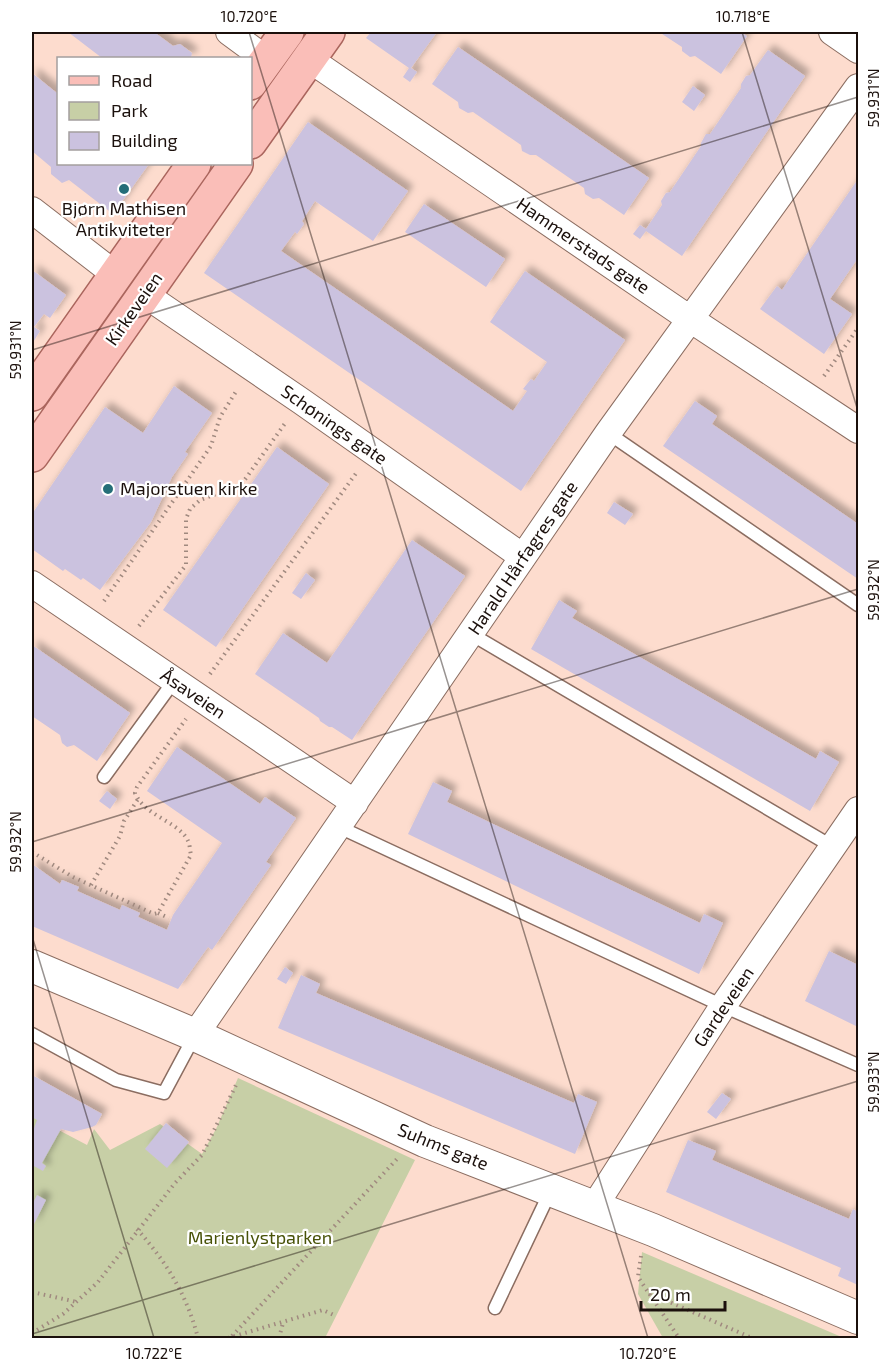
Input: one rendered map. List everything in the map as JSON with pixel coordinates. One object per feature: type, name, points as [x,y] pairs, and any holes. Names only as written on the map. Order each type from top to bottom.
[{"type":"main road","points":[[259,72],[287,32]]},
{"type":"main road","points":[[252,139],[328,32]]},
{"type":"main road","name":"Kirkeveien","points":[[32,394],[193,165]]},
{"type":"main road","name":"Kirkeveien","points":[[32,455],[235,165]]},
{"type":"street","points":[[229,32],[248,57]]},
{"type":"street","points":[[832,32],[858,50]]},
{"type":"street","name":"Hammerstads gate","points":[[309,59],[690,319],[858,430]]},
{"type":"street","name":"Harald Hårfagres gate","points":[[195,1035],[608,433],[858,87]]},
{"type":"street","points":[[32,210],[116,275]]},
{"type":"street","name":"Schønings gate","points":[[144,294],[292,394],[523,557]]},
{"type":"street","name":"Åsaveien","points":[[32,584],[355,803]]},
{"type":"street","name":"Gardeveien","points":[[594,1207],[723,1006],[858,810]]},
{"type":"street","name":"Suhms gate","points":[[32,966],[195,1035],[417,1137],[594,1207],[858,1318]]},
{"type":"lane","points":[[608,433],[858,605]]},
{"type":"lane","points":[[471,634],[833,846]]},
{"type":"lane","points":[[104,777],[174,681]]},
{"type":"lane","points":[[339,826],[723,1006],[858,1065]]},
{"type":"lane","points":[[32,1034],[116,1080],[164,1093],[195,1035]]},
{"type":"lane","points":[[495,1308],[551,1190]]},
{"type":"path","points":[[820,381],[858,328]]},
{"type":"path","points":[[103,602],[211,446],[220,417],[237,389]]},
{"type":"path","points":[[138,627],[186,565],[186,519],[190,509],[200,501],[241,485],[286,421]]},
{"type":"path","points":[[209,676],[358,471]]},
{"type":"path","points":[[158,913],[191,855],[188,841],[183,833],[143,806],[135,793],[186,718]]},
{"type":"path","points":[[92,885],[120,836],[124,821],[138,800]]},
{"type":"path","points":[[32,852],[50,865],[154,914],[158,913],[169,918]]},
{"type":"path","points":[[32,1333],[63,1314],[98,1282],[175,1183],[202,1155],[239,1081]]},
{"type":"path","points":[[230,1337],[417,1137]]},
{"type":"path","points":[[138,1229],[161,1255],[178,1285],[193,1319],[198,1338]]},
{"type":"path","points":[[642,1252],[638,1276],[679,1338]]},
{"type":"path","points":[[32,1292],[77,1302]]},
{"type":"path","points":[[649,1293],[752,1338]]},
{"type":"path","points":[[230,1337],[323,1310],[336,1316]]},
{"type":"path","points":[[279,1338],[283,1322]]},
{"type":"green space","name":"Marienlystparken","points":[[238,1078],[415,1160],[325,1338],[32,1338],[32,1116],[87,1145],[94,1129],[110,1150],[160,1124],[202,1154],[216,1129]]},
{"type":"green space","points":[[642,1252],[844,1338],[663,1338],[638,1294]]},
{"type":"building","points":[[68,32],[154,32],[173,46],[180,44],[192,53],[191,57],[101,57]]},
{"type":"building","points":[[371,32],[437,32],[411,68],[417,72],[410,82],[403,77],[409,68],[366,38]]},
{"type":"building","points":[[659,32],[740,32],[747,36],[721,74],[695,56],[690,57],[682,51],[682,47]]},
{"type":"building","points":[[458,47],[649,178],[624,215],[599,198],[593,199],[585,194],[584,188],[536,155],[522,151],[521,145],[473,112],[468,113],[459,108],[458,102],[432,84]]},
{"type":"building","points":[[768,50],[805,76],[682,256],[646,231],[640,239],[633,234],[640,225],[646,229],[662,205],[661,201],[666,193],[670,192],[701,146],[706,134],[710,134],[741,88],[746,76],[750,75]]},
{"type":"building","points":[[32,73],[57,93],[57,165],[148,165],[113,214],[69,180],[62,183],[51,174],[51,167],[32,151]]},
{"type":"building","points":[[693,86],[705,95],[694,111],[682,102]]},
{"type":"building","points":[[308,122],[408,191],[373,241],[315,201],[302,221],[304,224],[281,251],[513,411],[527,391],[523,389],[531,379],[534,381],[547,362],[490,322],[525,271],[625,340],[521,491],[204,273]]},
{"type":"building","points":[[858,179],[858,258],[830,299],[852,314],[824,354],[760,309],[777,286],[782,290]]},
{"type":"building","points":[[424,204],[505,259],[486,287],[405,232]]},
{"type":"building","points":[[32,270],[66,295],[50,318],[44,314],[34,327],[40,331],[32,344]]},
{"type":"building","name":"Majorstuen kirke","points":[[174,386],[212,413],[185,452],[188,454],[172,477],[151,522],[100,590],[83,578],[81,580],[65,569],[63,571],[32,549],[32,514],[105,407],[143,433]]},
{"type":"building","points":[[695,401],[717,416],[712,424],[858,524],[858,579],[663,446]]},
{"type":"building","points":[[277,447],[329,484],[216,647],[163,610]]},
{"type":"building","points":[[614,502],[633,514],[625,525],[607,513]]},
{"type":"building","points":[[412,540],[465,576],[352,740],[320,721],[319,718],[255,674],[283,633],[327,663]]},
{"type":"building","points":[[306,573],[315,580],[301,599],[292,593]]},
{"type":"building","points":[[559,600],[577,611],[572,618],[816,759],[820,751],[839,762],[810,811],[531,649]]},
{"type":"building","points":[[32,645],[130,713],[97,761],[74,745],[67,747],[62,743],[60,735],[32,716]]},
{"type":"building","points":[[177,747],[260,804],[265,797],[296,818],[266,862],[271,865],[212,950],[208,947],[178,989],[32,926],[32,864],[60,884],[62,880],[79,887],[77,891],[120,910],[122,905],[140,913],[138,917],[167,930],[173,915],[222,843],[147,791]]},
{"type":"building","points":[[433,782],[452,791],[447,802],[700,923],[704,914],[723,923],[699,974],[408,834]]},
{"type":"building","points":[[107,791],[117,799],[110,809],[99,801]]},
{"type":"building","points":[[829,951],[858,965],[858,1027],[805,1001]]},
{"type":"building","points":[[285,967],[293,973],[286,984],[277,979]]},
{"type":"building","points":[[301,975],[320,984],[316,993],[574,1103],[578,1094],[597,1102],[575,1154],[278,1028]]},
{"type":"building","points":[[32,1075],[102,1114],[96,1125],[92,1127],[73,1132],[61,1129],[42,1163],[46,1166],[43,1171],[32,1165],[32,1134],[37,1120],[32,1117]]},
{"type":"building","points":[[722,1093],[731,1099],[716,1119],[707,1112]]},
{"type":"building","points":[[166,1123],[189,1142],[167,1168],[145,1149]]},
{"type":"building","points":[[688,1140],[716,1151],[712,1160],[849,1219],[853,1209],[858,1212],[858,1285],[838,1276],[841,1268],[666,1192]]},
{"type":"building","points":[[37,1195],[46,1200],[32,1228],[32,1205]]},
{"type":"place","name":"Bjørn Mathisen Antikviteter","points":[[124,189]]},
{"type":"place","name":"Majorstuen kirke","points":[[108,489]]}]
